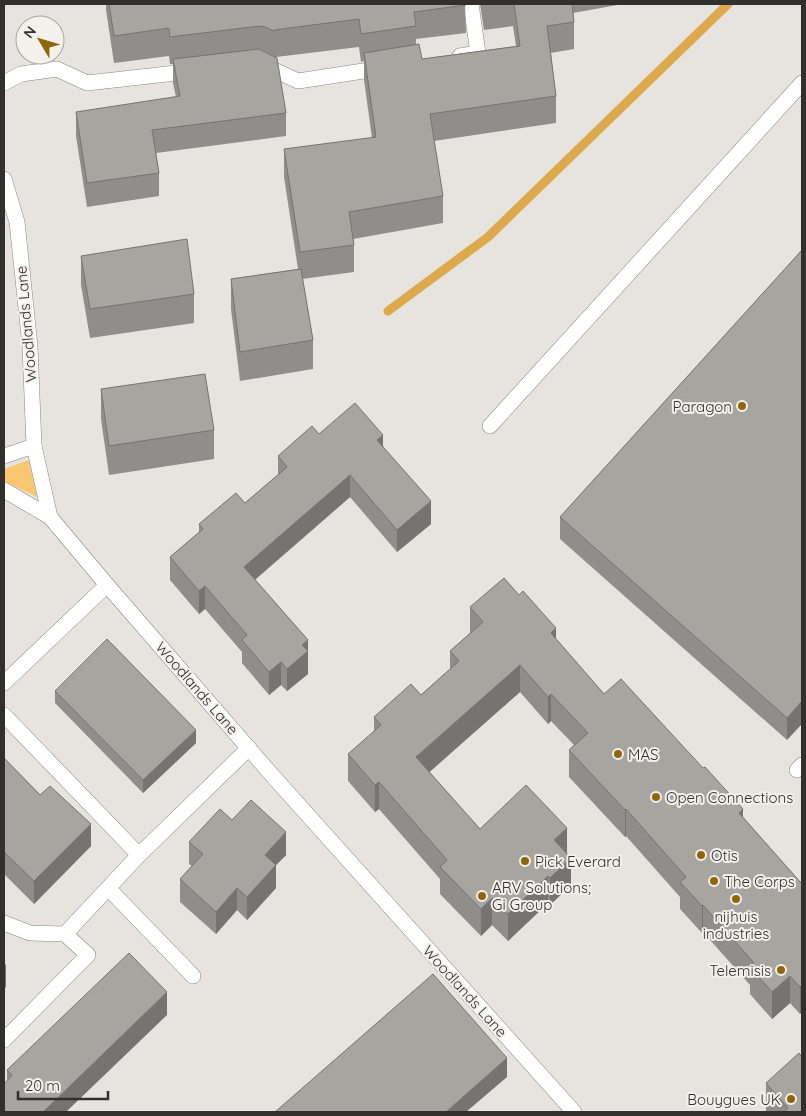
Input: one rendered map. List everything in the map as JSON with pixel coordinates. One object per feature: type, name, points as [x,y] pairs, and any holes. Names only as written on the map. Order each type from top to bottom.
[{"type":"lane","points":[[450,57],[478,52],[472,4]]},
{"type":"lane","points":[[251,64],[261,63],[298,81],[393,66]]},
{"type":"lane","points":[[4,83],[22,74],[57,69],[87,82],[212,69]]},
{"type":"lane","points":[[490,426],[802,83]]},
{"type":"lane","name":"Woodlands Lane","points":[[4,179],[17,222],[30,346],[34,446],[50,517],[284,789],[574,1112]]},
{"type":"lane","points":[[4,456],[34,446]]},
{"type":"lane","points":[[4,490],[50,517]]},
{"type":"lane","points":[[4,683],[107,585]]},
{"type":"lane","points":[[4,715],[139,856]]},
{"type":"lane","points":[[65,934],[139,856],[249,748]]},
{"type":"lane","points":[[108,888],[193,976]]},
{"type":"lane","points":[[4,923],[30,933],[65,934],[88,955],[4,1040]]},
{"type":"shaded area","points":[[29,460],[37,497],[4,481],[4,469]]},
{"type":"building","points":[[109,4],[466,5],[414,12],[416,26],[361,34],[359,19],[274,31],[260,26],[170,37],[169,28],[114,36]]},
{"type":"building","points":[[514,4],[572,4],[574,22],[547,26],[556,96],[430,114],[443,196],[349,212],[354,245],[300,252],[284,149],[376,137],[364,53],[419,44],[422,59],[520,46]]},
{"type":"building","points":[[259,49],[277,58],[286,113],[152,130],[159,173],[87,183],[76,112],[180,96],[173,59]]},
{"type":"building","points":[[187,239],[194,294],[90,309],[81,256]]},
{"type":"building","name":"Paragon","points":[[802,250],[802,701],[787,718],[560,517]]},
{"type":"building","points":[[301,269],[313,340],[240,352],[231,279]]},
{"type":"building","points":[[205,374],[214,430],[109,446],[101,389]]},
{"type":"building","points":[[355,403],[383,435],[377,440],[431,501],[397,530],[350,475],[244,567],[308,640],[302,645],[308,651],[287,669],[281,662],[269,672],[242,640],[247,635],[205,586],[199,591],[170,557],[203,529],[199,524],[236,493],[245,503],[287,467],[278,456],[312,426],[319,434]]},
{"type":"building","points":[[504,578],[519,595],[523,591],[556,628],[551,633],[604,694],[621,679],[743,809],[739,813],[802,884],[802,985],[800,987],[790,976],[772,992],[750,967],[754,963],[680,882],[686,877],[626,809],[569,750],[588,733],[551,694],[548,697],[520,665],[416,757],[480,829],[526,785],[567,828],[554,840],[571,858],[550,878],[548,876],[508,914],[492,898],[481,909],[440,867],[447,860],[379,782],[375,785],[348,754],[381,725],[374,717],[411,684],[421,695],[459,661],[450,651],[483,622],[470,607]]},
{"type":"building","points":[[107,639],[196,730],[143,780],[55,691]]},
{"type":"building","points":[[4,758],[40,795],[50,786],[91,824],[34,881],[4,852]]},
{"type":"building","points":[[251,800],[286,832],[265,855],[276,865],[247,897],[237,888],[216,912],[180,879],[203,854],[189,842],[220,809],[232,820]]},
{"type":"building","points":[[129,953],[167,992],[43,1112],[4,1112],[4,1084],[12,1075],[7,1070]]},
{"type":"building","points":[[433,974],[507,1058],[446,1112],[275,1112]]},
{"type":"building","points":[[799,1053],[802,1057],[802,1112],[784,1112],[788,1108],[766,1083]]},
{"type":"waterway","points":[[388,311],[488,237],[728,4]]},
{"type":"place","name":"Paragon","points":[[742,406]]},
{"type":"place","name":"MAS","points":[[618,754]]},
{"type":"place","name":"Open Connections","points":[[656,797]]},
{"type":"place","name":"Otis","points":[[701,855]]},
{"type":"place","name":"Pick Everard","points":[[525,861]]},
{"type":"place","name":"The Corps","points":[[714,881]]},
{"type":"place","name":"ARV Solutions; Gi Group","points":[[482,896]]},
{"type":"place","name":"nijhuis industries","points":[[736,899]]},
{"type":"place","name":"Telemisis","points":[[781,970]]},
{"type":"place","name":"Bouygues UK","points":[[791,1099]]}]
